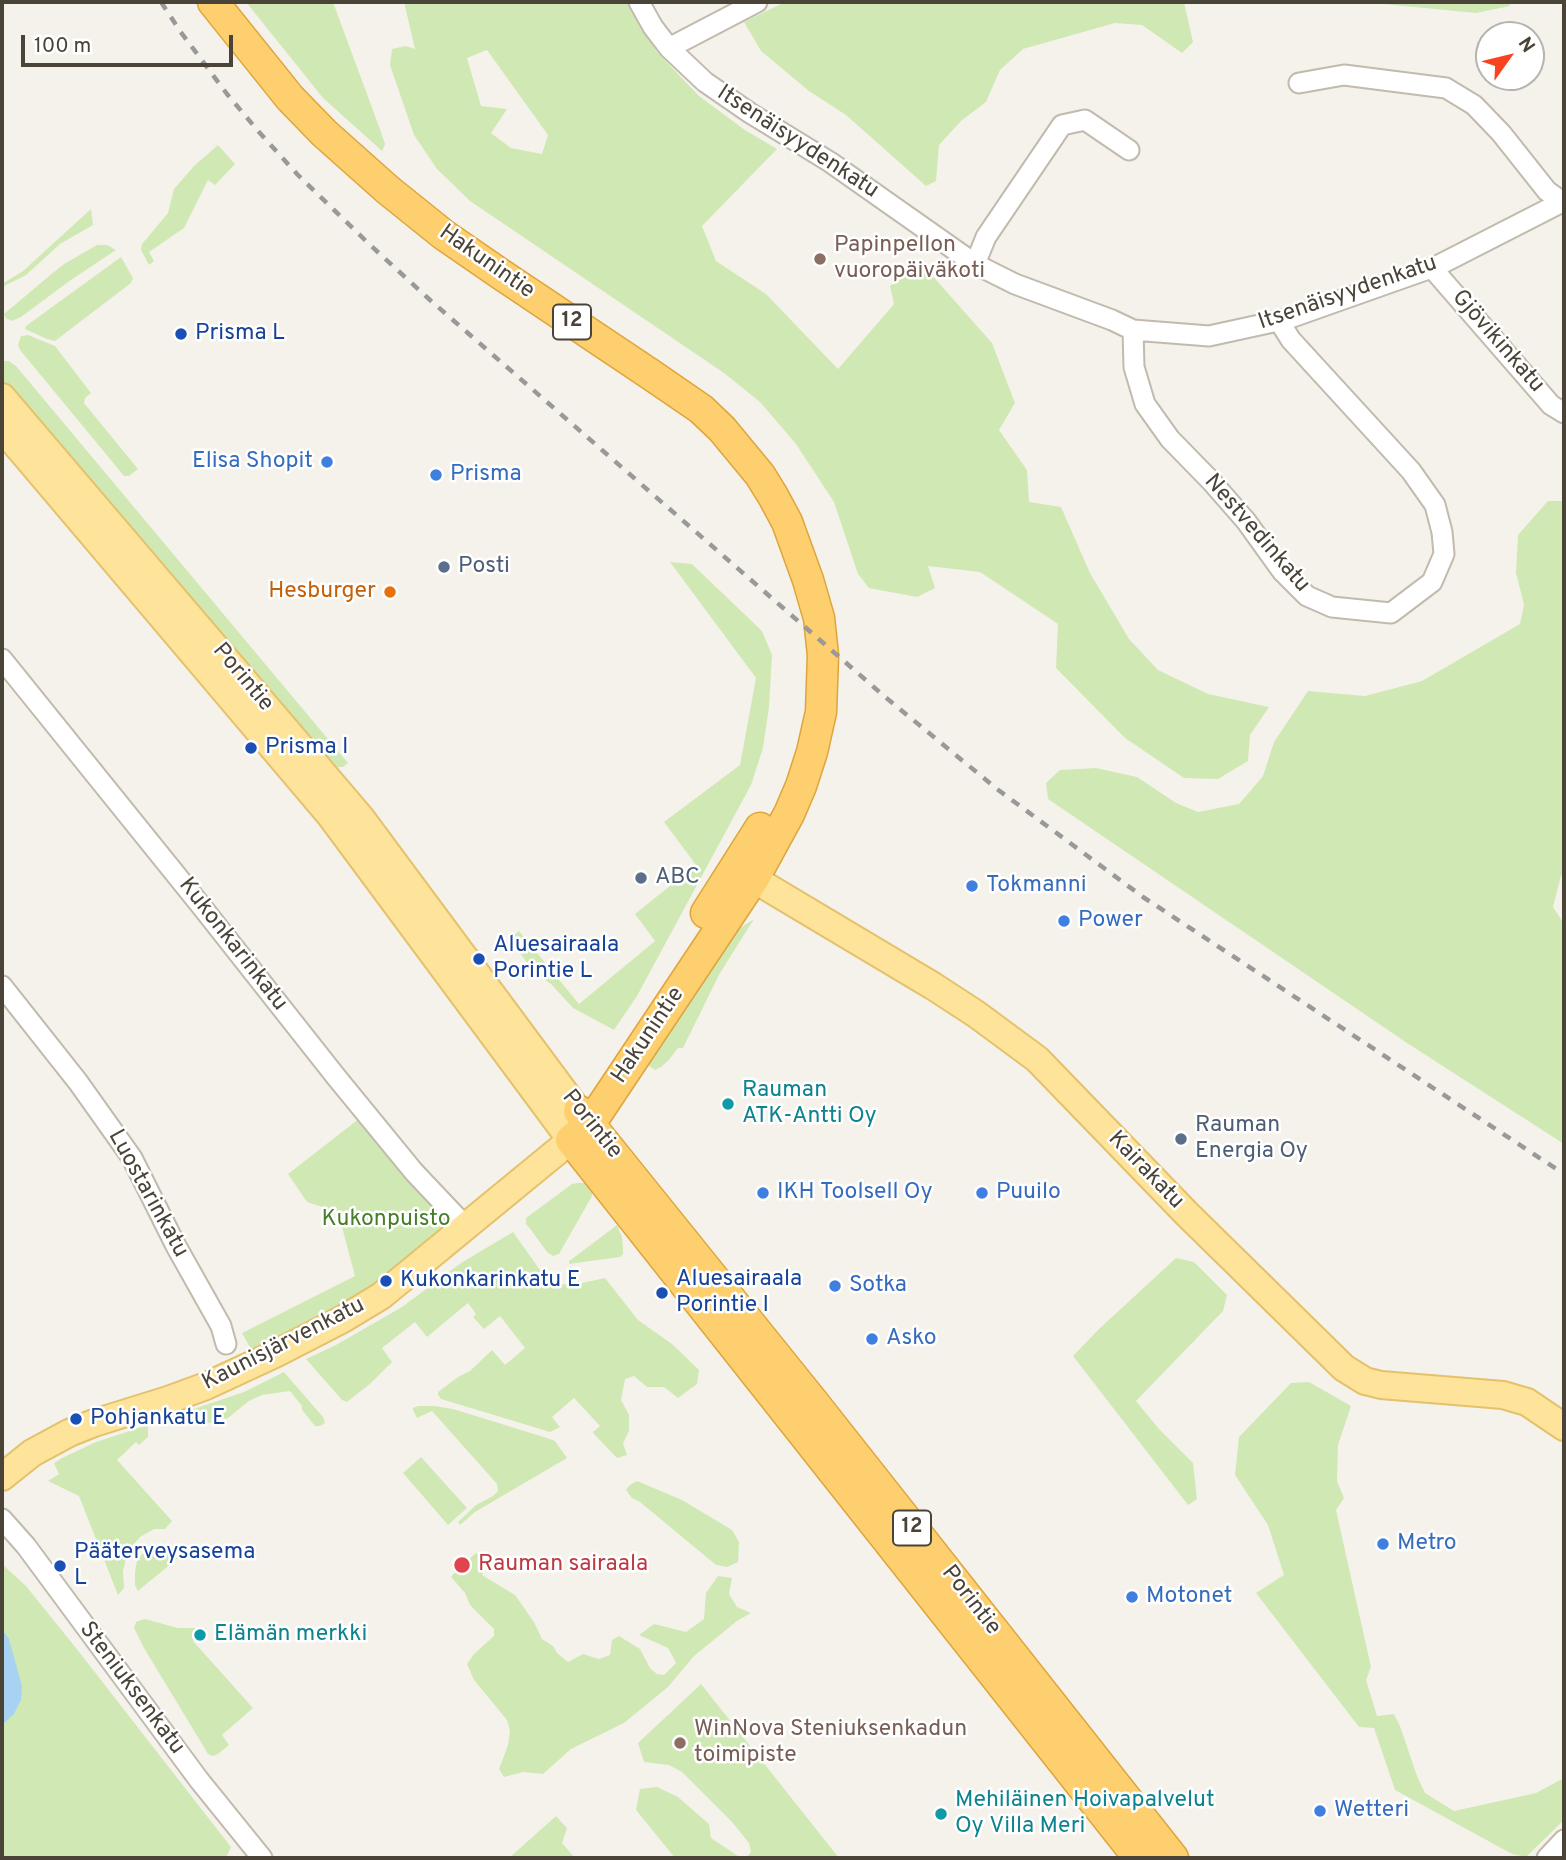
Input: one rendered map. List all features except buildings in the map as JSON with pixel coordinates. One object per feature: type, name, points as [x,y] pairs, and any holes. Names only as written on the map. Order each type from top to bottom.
[{"type":"highway","name":"Hakunintie","points":[[213,2],[290,99],[388,190],[444,235],[701,409],[722,429],[760,475],[773,496],[787,522],[808,580],[819,618],[823,655],[821,712],[801,786],[789,814],[745,873],[579,1124]]},
{"type":"highway","name":"12","points":[[608,1080],[614,1163]]},
{"type":"highway","name":"Porintie","points":[[579,1124],[614,1163],[640,1207],[1139,1858]]},
{"type":"highway","name":"Porintie","points":[[640,1207],[1173,1858]]},
{"type":"main road","name":"Porintie","points":[[2,397],[361,818],[579,1124]]},
{"type":"main road","name":"Porintie","points":[[2,428],[330,816],[579,1124]]},
{"type":"main road","name":"Kairakatu","points":[[745,873],[933,986],[1037,1059],[1186,1213],[1343,1368],[1365,1381],[1381,1385],[1503,1395],[1527,1402],[1564,1427]]},
{"type":"main road","name":"Kaunisjärvenkatu","points":[[2,1477],[32,1453],[69,1433],[206,1386],[277,1353],[381,1296],[466,1227],[579,1124]]},
{"type":"street","name":"Itsenäisyydenkatu","points":[[639,2],[669,48],[705,82],[830,162],[975,264],[1015,284],[1133,330],[1209,335],[1279,321],[1432,268],[1564,202]]},
{"type":"street","points":[[669,48],[757,2]]},
{"type":"street","points":[[1299,83],[1344,75],[1446,88],[1474,105],[1501,133],[1547,191],[1564,202]]},
{"type":"street","points":[[975,264],[986,237],[1062,125],[1085,120],[1129,150]]},
{"type":"street","name":"Gjövikinkatu","points":[[1432,268],[1551,405],[1564,413]]},
{"type":"street","name":"Nestvedinkatu","points":[[1133,330],[1134,367],[1145,404],[1170,439],[1246,521],[1282,571],[1307,596],[1332,607],[1391,613],[1432,582],[1444,554],[1435,505],[1411,471],[1291,340],[1279,321]]},
{"type":"street","name":"Kukonkarinkatu","points":[[2,659],[337,1078],[414,1171],[466,1227]]},
{"type":"street","name":"Luostarinkatu","points":[[2,986],[78,1082],[132,1158],[176,1246],[221,1326],[226,1344]]},
{"type":"street","name":"Steniuksenkatu","points":[[2,1519],[26,1546],[199,1780],[262,1858]]},
{"type":"street","points":[[1548,1858],[1564,1840]]},
{"type":"green space","points":[[246,2],[333,2],[385,144],[382,151],[323,98]]},
{"type":"green space","points":[[404,2],[628,2],[656,51],[699,96],[745,130],[777,149],[702,226],[716,261],[766,294],[838,369],[894,304],[890,286],[922,264],[992,343],[1015,403],[999,430],[1027,470],[1029,502],[1061,507],[1090,573],[1129,639],[1158,670],[1208,694],[1269,707],[1250,735],[1248,761],[1218,779],[1184,778],[1125,738],[1056,668],[1058,624],[980,572],[928,566],[935,588],[917,597],[869,588],[858,574],[834,502],[796,444],[760,402],[724,373],[470,201],[437,169],[414,135],[390,65],[392,49],[406,46],[415,49]],"holes":[[[487,50],[548,135],[542,154],[511,148],[491,133],[507,109],[481,106],[467,58]]]},
{"type":"green space","points":[[785,2],[1184,2],[1193,42],[1182,53],[1142,25],[1115,23],[1023,49],[1000,70],[986,102],[961,121],[939,145],[936,181],[926,186],[846,115],[809,91],[761,51],[744,22]]},
{"type":"green space","points":[[1363,2],[1509,2],[1510,6],[1476,13]]},
{"type":"green space","points":[[218,145],[235,164],[215,185],[208,180],[184,228],[149,252],[154,261],[149,265],[141,250],[142,244],[168,213],[174,189],[194,166]]},
{"type":"green space","points":[[91,209],[93,225],[60,244],[26,275],[2,287],[2,284],[23,271]]},
{"type":"green space","points":[[97,245],[107,245],[116,250],[21,317],[12,321],[6,318],[4,314],[49,276]]},
{"type":"green space","points":[[121,257],[133,278],[131,283],[55,341],[25,329],[26,326]]},
{"type":"green space","points":[[28,335],[55,346],[91,393],[84,403],[138,469],[129,476],[124,476],[20,350],[18,345],[21,336]]},
{"type":"green space","points":[[2,361],[9,361],[16,366],[348,763],[343,767],[327,767],[2,388]]},
{"type":"green space","points":[[1548,501],[1564,501],[1564,873],[1553,907],[1564,924],[1564,1144],[1407,1043],[1048,799],[1046,783],[1060,770],[1096,768],[1137,777],[1176,803],[1198,812],[1239,804],[1263,776],[1274,742],[1308,691],[1365,696],[1422,681],[1520,624],[1524,605],[1516,573],[1518,535]]},
{"type":"green space","points":[[670,562],[692,564],[762,631],[772,655],[769,707],[763,748],[751,785],[637,996],[614,1030],[573,1008],[551,984],[535,973],[509,939],[519,931],[579,1004],[655,941],[635,914],[696,865],[664,822],[740,765],[756,678]]},
{"type":"green space","points":[[754,919],[720,973],[683,1048],[678,1048],[661,1067],[655,1070],[649,1066],[643,1059],[669,1022],[740,928]]},
{"type":"green space","name":"Kukonpuisto","points":[[360,1118],[447,1226],[362,1295],[253,1353],[242,1333],[355,1276],[338,1212],[307,1202],[288,1174]]},
{"type":"green space","points":[[586,1183],[592,1190],[592,1196],[559,1254],[553,1256],[526,1224],[526,1218],[572,1184]]},
{"type":"green space","points":[[617,1225],[622,1237],[623,1254],[620,1257],[569,1264],[569,1261]]},
{"type":"green space","points":[[513,1232],[545,1277],[558,1284],[573,1285],[605,1278],[638,1320],[672,1344],[699,1370],[697,1384],[678,1398],[664,1387],[647,1387],[634,1376],[625,1379],[621,1400],[629,1415],[629,1431],[623,1443],[627,1455],[617,1458],[594,1434],[600,1426],[574,1398],[552,1417],[560,1427],[550,1432],[441,1399],[438,1392],[470,1371],[492,1350],[505,1365],[525,1348],[500,1316],[484,1329],[473,1317],[476,1314],[468,1303],[427,1337],[415,1322],[382,1348],[392,1362],[347,1402],[342,1400],[306,1359],[402,1307],[461,1263]]},
{"type":"green space","points":[[1176,1258],[1194,1262],[1227,1295],[1223,1311],[1136,1401],[1193,1463],[1197,1499],[1188,1505],[1073,1356]]},
{"type":"green space","points":[[284,1372],[323,1417],[325,1423],[315,1426],[290,1391],[262,1395],[249,1401],[228,1418],[204,1424],[171,1423],[164,1419],[244,1392]]},
{"type":"green space","points":[[1309,1382],[1351,1406],[1338,1445],[1337,1481],[1344,1498],[1336,1510],[1371,1667],[1366,1680],[1377,1716],[1394,1714],[1425,1793],[1454,1811],[1536,1793],[1564,1778],[1564,1820],[1526,1857],[1512,1854],[1395,1790],[1374,1728],[1359,1727],[1256,1593],[1284,1575],[1268,1525],[1235,1475],[1239,1437],[1291,1383]]},
{"type":"green space","points":[[418,1406],[453,1409],[544,1437],[555,1441],[567,1458],[475,1512],[460,1525],[458,1522],[476,1505],[498,1491],[497,1484],[432,1411],[417,1418],[413,1408]]},
{"type":"green space","points":[[148,1425],[148,1437],[139,1445],[136,1442],[117,1460],[172,1521],[165,1529],[154,1529],[140,1537],[128,1551],[123,1571],[124,1588],[118,1595],[79,1496],[48,1481],[59,1474],[54,1463],[62,1458],[96,1442]]},
{"type":"green space","points":[[421,1457],[467,1508],[448,1525],[403,1473]]},
{"type":"green space","points":[[637,1481],[682,1500],[732,1530],[739,1542],[738,1562],[727,1567],[716,1565],[632,1498],[626,1490]]},
{"type":"green space","points":[[154,1545],[164,1546],[178,1558],[138,1591],[135,1585],[137,1561],[146,1549]]},
{"type":"green space","points":[[476,1553],[487,1561],[482,1575],[515,1595],[542,1639],[568,1662],[583,1654],[599,1659],[610,1655],[612,1640],[619,1636],[640,1649],[650,1668],[657,1674],[664,1675],[676,1663],[668,1648],[639,1635],[654,1624],[686,1632],[704,1619],[706,1593],[718,1576],[732,1578],[729,1594],[737,1607],[751,1613],[694,1656],[668,1687],[624,1723],[571,1749],[543,1774],[523,1772],[504,1777],[499,1769],[508,1745],[510,1731],[507,1720],[474,1680],[467,1664],[494,1636],[494,1629],[470,1605],[465,1593],[451,1577]]},
{"type":"green space","points":[[2,1564],[26,1586],[231,1847],[226,1858],[2,1858]]},
{"type":"green space","points":[[145,1619],[178,1628],[207,1628],[193,1641],[253,1708],[222,1735],[229,1745],[218,1754],[208,1754],[144,1648],[134,1628],[136,1622]]},
{"type":"green space","points":[[701,1684],[839,1858],[746,1858],[751,1852],[749,1843],[682,1772],[669,1765],[644,1762],[638,1743]]},
{"type":"green space","points":[[657,1787],[678,1797],[709,1824],[711,1838],[741,1858],[675,1858],[636,1810],[640,1789]]},
{"type":"green space","points":[[556,1816],[567,1828],[562,1843],[575,1858],[509,1858]]},
{"type":"water","points":[[2,1629],[9,1639],[22,1686],[21,1700],[14,1714],[2,1725]]},
{"type":"railway","points":[[161,2],[227,94],[259,132],[297,174],[368,243],[884,696],[997,789],[1143,897],[1564,1174]]},
{"type":"place","name":"Papinpellon vuoropäiväkoti","points":[[820,259]]},
{"type":"place","name":"Prisma L","points":[[181,334]]},
{"type":"place","name":"Elisa Shopit","points":[[327,462]]},
{"type":"place","name":"Prisma","points":[[436,475]]},
{"type":"place","name":"Posti","points":[[444,567]]},
{"type":"place","name":"Hesburger","points":[[390,592]]},
{"type":"place","name":"Prisma I","points":[[251,748]]},
{"type":"place","name":"ABC","points":[[641,878]]},
{"type":"place","name":"Tokmanni","points":[[972,886]]},
{"type":"place","name":"Power","points":[[1064,921]]},
{"type":"place","name":"Aluesairaala Porintie L","points":[[479,959]]},
{"type":"place","name":"Rauman ATK-Antti Oy","points":[[728,1104]]},
{"type":"place","name":"Rauman Energia Oy","points":[[1181,1139]]},
{"type":"place","name":"IKH Toolsell Oy","points":[[763,1193]]},
{"type":"place","name":"Puuilo","points":[[982,1193]]},
{"type":"place","name":"Kukonkarinkatu E","points":[[386,1281]]},
{"type":"place","name":"Sotka","points":[[835,1286]]},
{"type":"place","name":"Aluesairaala Porintie I","points":[[662,1293]]},
{"type":"place","name":"Asko","points":[[872,1339]]},
{"type":"place","name":"Pohjankatu E","points":[[76,1419]]},
{"type":"place","name":"Metro","points":[[1383,1544]]},
{"type":"place","name":"Rauman sairaala","points":[[462,1565]]},
{"type":"place","name":"Pääterveysasema L","points":[[60,1566]]},
{"type":"place","name":"Motonet","points":[[1132,1597]]},
{"type":"place","name":"Elämän merkki","points":[[200,1635]]},
{"type":"place","name":"WinNova Steniuksenkadun toimipiste","points":[[680,1743]]},
{"type":"place","name":"Wetteri","points":[[1320,1811]]},
{"type":"place","name":"Mehiläinen Hoivapalvelut Oy Villa Meri","points":[[941,1814]]}]
